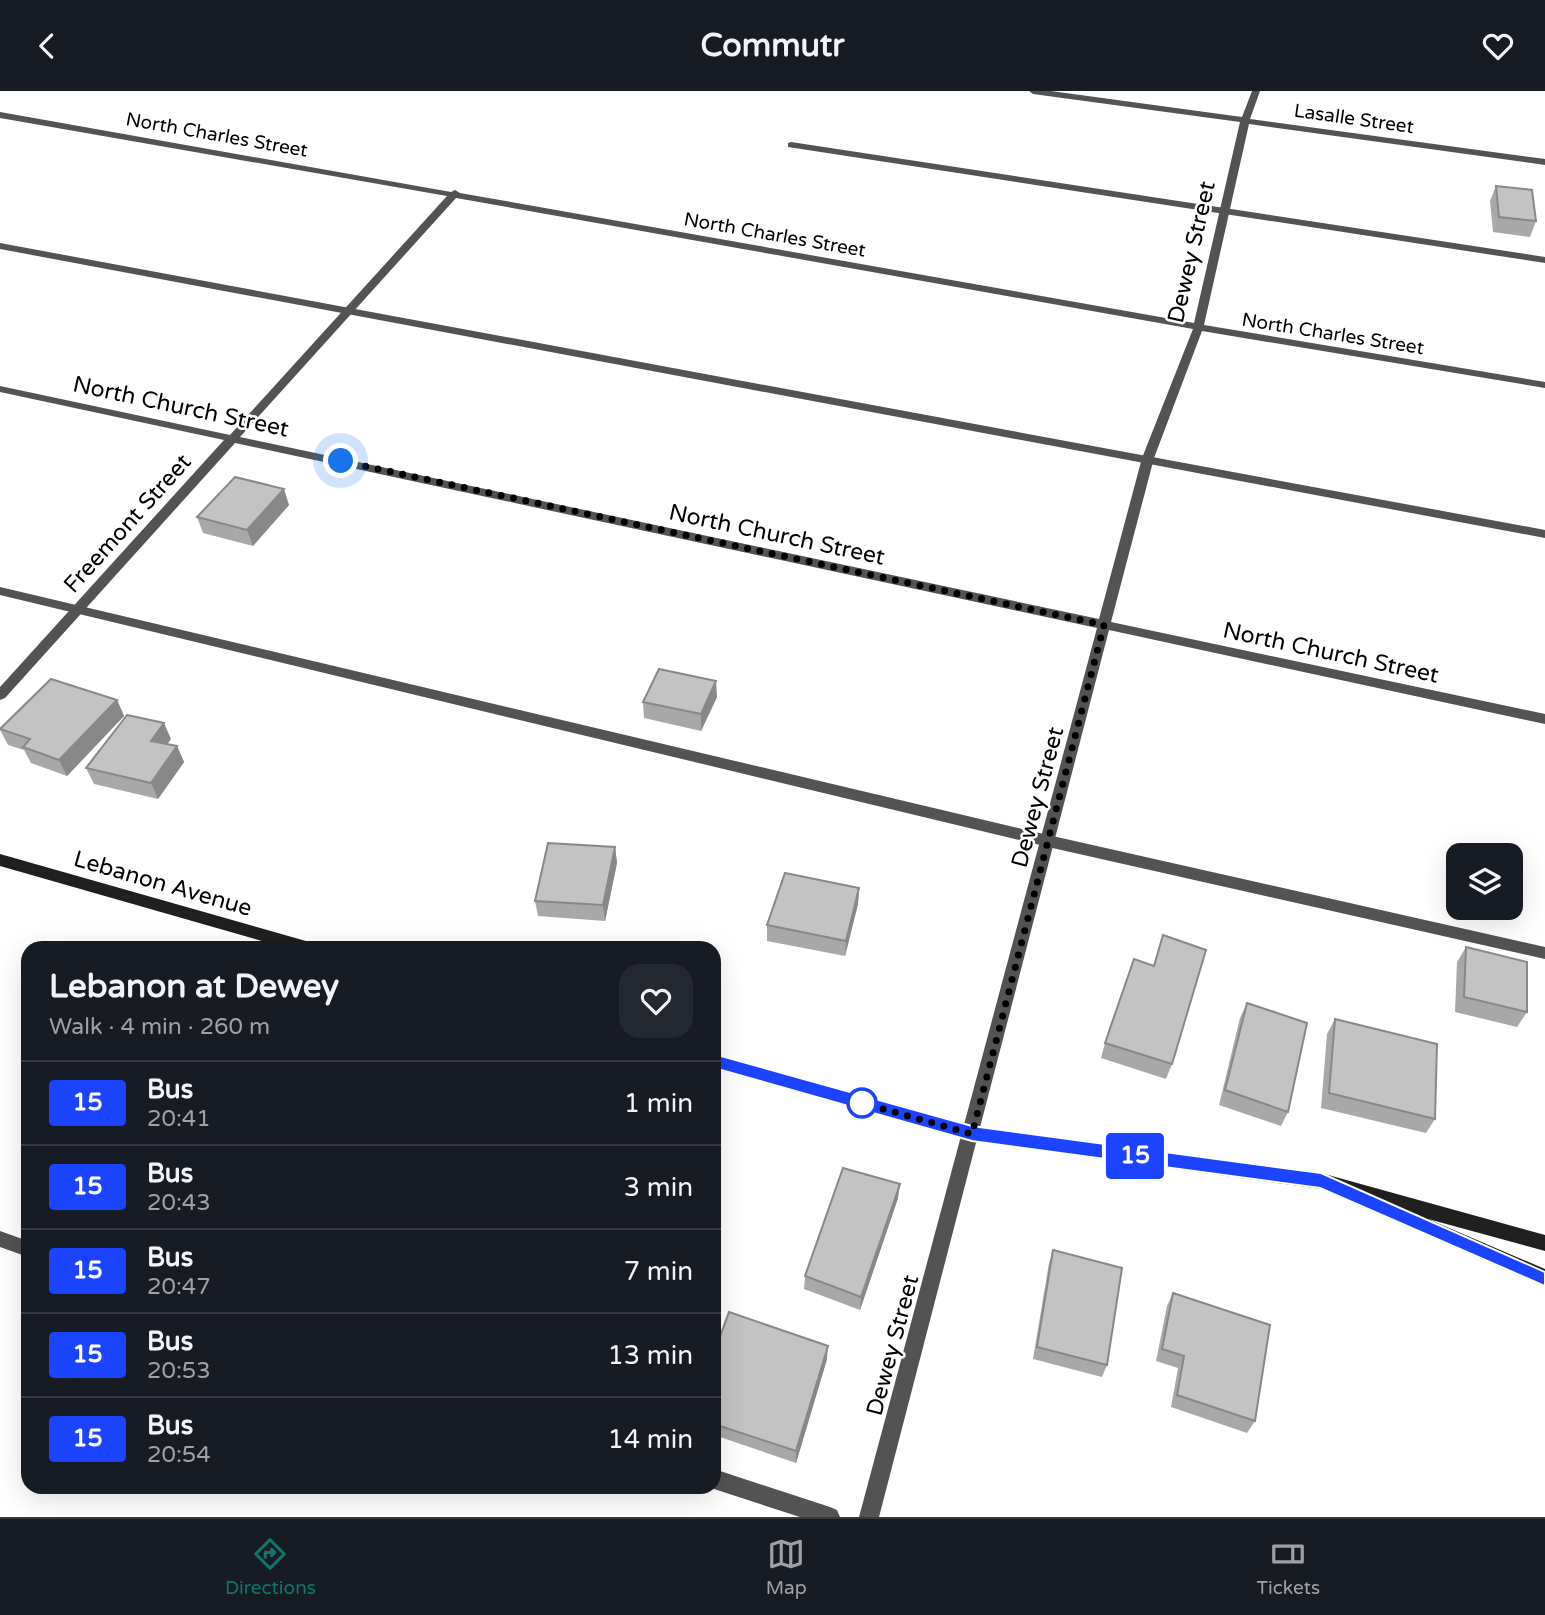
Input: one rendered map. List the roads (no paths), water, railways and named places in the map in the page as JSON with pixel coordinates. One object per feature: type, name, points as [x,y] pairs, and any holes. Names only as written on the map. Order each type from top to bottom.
[{"type":"main road","name":"Lebanon Avenue","points":[[0,860],[285,941]]},
{"type":"main road","points":[[721,1063],[972,1134],[1321,1181],[1545,1243]]},
{"type":"main road","points":[[1321,1181],[1545,1278]]},
{"type":"street","name":"Lasalle Street","points":[[1033,91],[1545,162]]},
{"type":"street","name":"Dewey Street","points":[[869,1517],[1148,458],[1198,329],[1245,121],[1255,91]]},
{"type":"street","name":"North Charles Street","points":[[0,115],[455,193],[1198,329],[1545,385]]},
{"type":"street","points":[[790,145],[1545,260]]},
{"type":"street","name":"Freemont Street","points":[[0,695],[455,193]]},
{"type":"street","points":[[0,246],[1545,534]]},
{"type":"street","name":"North Church Street","points":[[0,389],[1545,719]]},
{"type":"street","points":[[0,591],[1048,841],[1545,953]]},
{"type":"street","points":[[0,1239],[21,1246]]},
{"type":"street","points":[[721,1481],[830,1517]]}]
